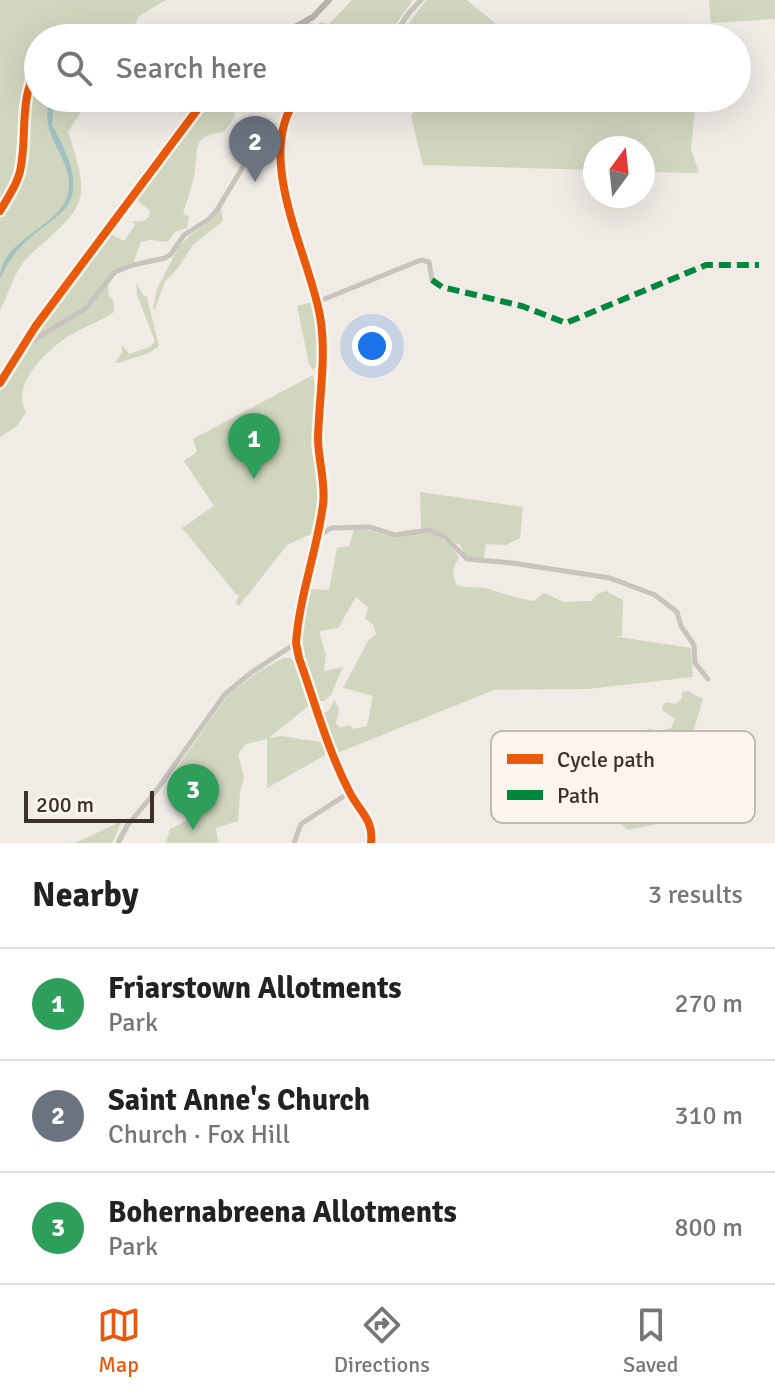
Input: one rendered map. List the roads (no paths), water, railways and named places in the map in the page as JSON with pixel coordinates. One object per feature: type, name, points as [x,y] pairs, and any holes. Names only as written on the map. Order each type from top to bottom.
[{"type":"main road","points":[[300,24],[313,17],[329,0]]},
{"type":"main road","points":[[0,383],[21,349],[196,112]]},
{"type":"street","points":[[402,24],[421,0]]},
{"type":"street","points":[[289,112],[282,136],[282,176],[286,200],[317,302],[322,332],[318,439],[323,499],[296,643],[330,747],[350,792],[368,817],[371,843]]},
{"type":"street","points":[[21,349],[86,308],[115,272],[133,265],[159,261],[171,254],[184,235],[217,210],[250,155],[282,136]]},
{"type":"street","points":[[317,302],[421,260],[429,262],[432,280]]},
{"type":"street","points":[[316,538],[331,528],[369,527],[395,535],[428,530],[445,537],[467,559],[620,580],[655,595],[675,609],[681,626],[694,645],[695,663],[708,679]]},
{"type":"street","points":[[118,843],[127,826],[156,791],[225,694],[296,643]]},
{"type":"street","points":[[294,843],[301,824],[350,792]]},
{"type":"water","points":[[53,112],[52,125],[68,159],[74,183],[70,201],[60,214],[14,255],[0,279],[2,266],[9,255],[51,219],[66,199],[69,189],[67,170],[50,133],[47,114]]},
{"type":"place","name":"Saint Anne's Church","points":[[255,182]]},
{"type":"place","name":"Friarstown Allotments","points":[[254,479]]},
{"type":"place","name":"Bohernabreena Allotments","points":[[193,830]]}]
